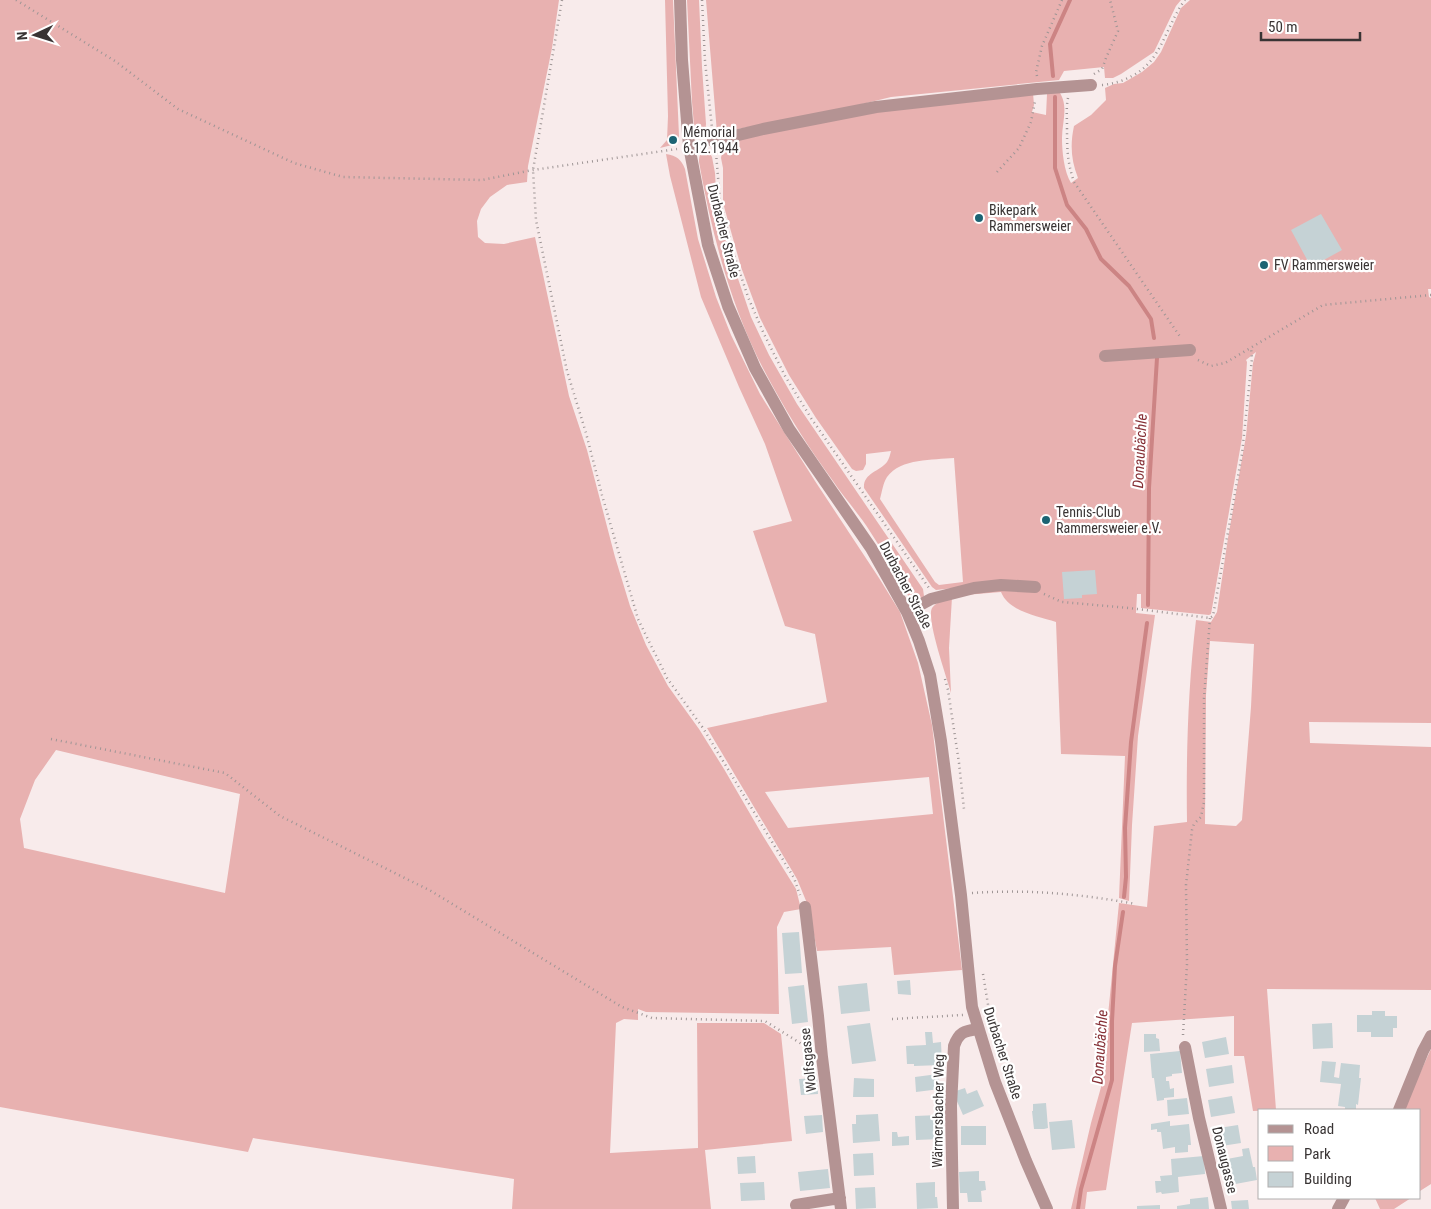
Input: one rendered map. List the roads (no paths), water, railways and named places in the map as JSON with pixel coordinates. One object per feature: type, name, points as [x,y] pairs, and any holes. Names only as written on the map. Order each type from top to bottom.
[{"type":"street","name":"Durbacher Straße","points":[[680,0],[682,60],[689,146],[708,245],[728,306],[755,368],[789,429],[871,548],[907,612],[919,640],[930,675],[941,741],[972,1007],[995,1082],[1047,1209]]},
{"type":"street","points":[[713,141],[763,129],[876,107],[1071,87],[1091,80]]},
{"type":"street","points":[[1105,356],[1190,350]]},
{"type":"street","points":[[907,612],[931,599],[974,588],[1001,585],[1034,587]]},
{"type":"street","name":"Wolfsgasse","points":[[805,907],[841,1204]]},
{"type":"street","name":"Wärmersbacher Weg","points":[[953,1209],[951,1106],[954,1046],[962,1032],[978,1029]]},
{"type":"street","points":[[1399,1109],[1431,1036]]},
{"type":"street","name":"Donaugasse","points":[[1185,1047],[1199,1118],[1222,1209]]},
{"type":"street","points":[[796,1205],[841,1204]]},
{"type":"waterway","name":"Donaubächle","points":[[1053,76],[1050,44],[1070,0]]},
{"type":"waterway","name":"Donaubächle","points":[[1055,97],[1055,168],[1067,205],[1086,229],[1101,259],[1129,286],[1151,319],[1154,338]]},
{"type":"waterway","name":"Donaubächle","points":[[1148,605],[1149,488],[1157,358]]},
{"type":"waterway","name":"Donaubächle","points":[[1124,897],[1126,877],[1125,828],[1131,742],[1147,623]]},
{"type":"waterway","name":"Donaubächle","points":[[1078,1209],[1081,1189],[1112,1080],[1112,1021],[1115,966],[1123,912]]},
{"type":"place","name":"Mémorial 6.12.1944","points":[[673,140]]},
{"type":"place","name":"Bikepark Rammersweier","points":[[979,218]]},
{"type":"place","name":"FV Rammersweier","points":[[1264,265]]},
{"type":"place","name":"Tennis-Club Rammersweier e.V.","points":[[1046,520]]}]
